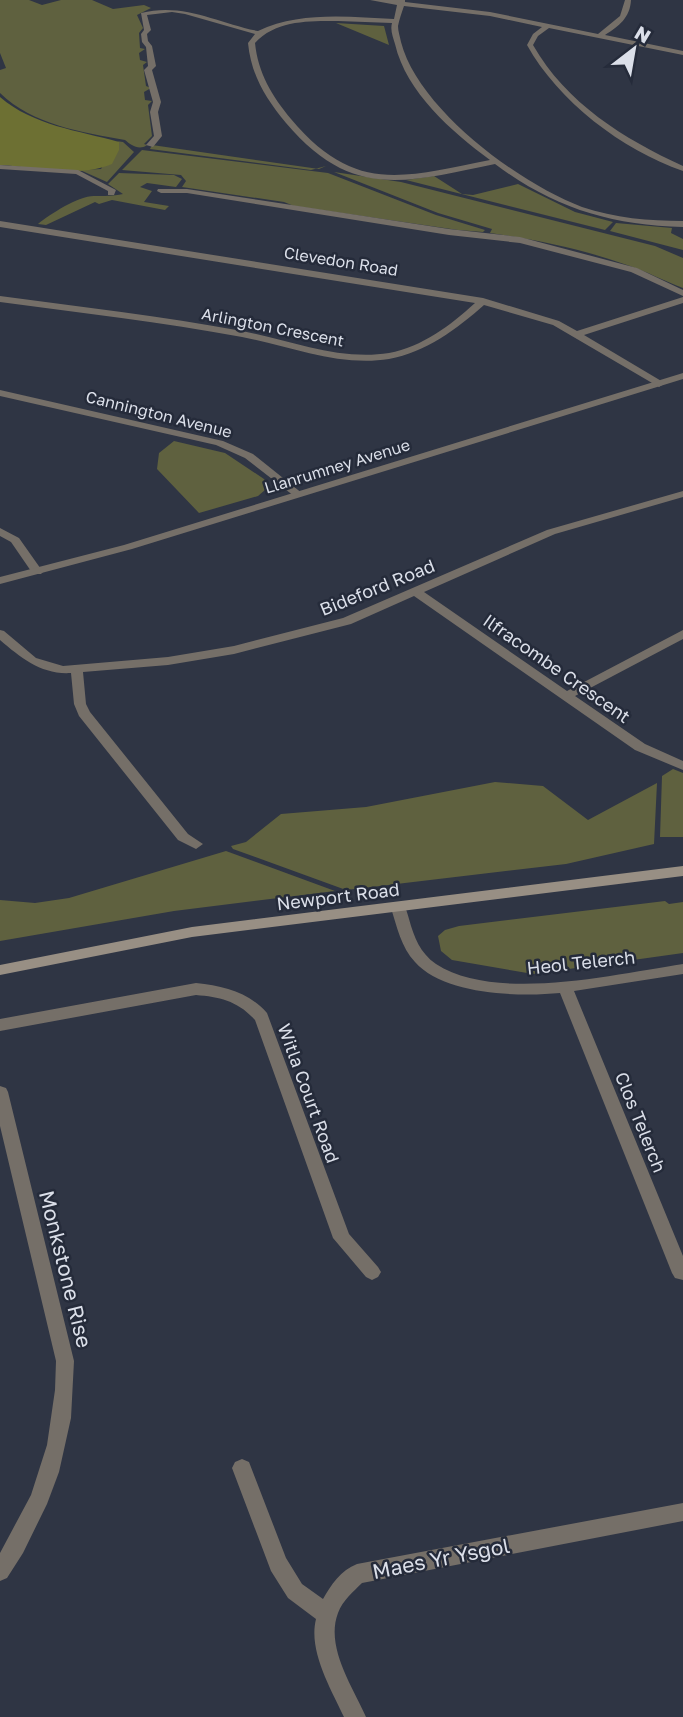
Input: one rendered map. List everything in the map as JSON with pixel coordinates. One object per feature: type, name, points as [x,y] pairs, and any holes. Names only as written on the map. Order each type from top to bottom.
[{"type":"main road","name":"Newport Road","points":[[0,970],[192,932],[683,871]]},
{"type":"street","points":[[373,0],[401,1],[478,12],[683,53]]},
{"type":"street","points":[[598,37],[624,18],[628,0]]},
{"type":"street","points":[[401,1],[393,21],[398,54],[415,84],[434,106],[498,161],[540,191],[580,209],[622,219],[683,224]]},
{"type":"street","points":[[150,145],[158,136],[154,112],[157,102],[155,85],[149,80],[148,70],[152,66],[144,34],[148,30],[142,14],[183,7],[235,30],[259,33]]},
{"type":"street","points":[[393,21],[308,20],[283,24],[253,38],[251,47],[256,68],[266,90],[282,114],[311,145],[339,166],[371,175],[403,176],[498,161]]},
{"type":"street","points":[[547,26],[535,35],[530,45],[562,89],[591,116],[619,136],[683,169]]},
{"type":"street","points":[[0,167],[78,172],[111,190],[111,193]]},
{"type":"street","points":[[161,191],[187,191],[449,232],[520,240],[634,270],[683,293]]},
{"type":"street","name":"Clevedon Road","points":[[0,224],[484,301],[535,314],[578,334],[659,384]]},
{"type":"street","name":"Arlington Crescent","points":[[0,299],[238,334],[323,355],[359,358],[388,356],[412,349],[452,327],[484,301]]},
{"type":"street","points":[[578,334],[683,300]]},
{"type":"street","name":"Llanrumney Avenue","points":[[0,581],[298,494],[683,376]]},
{"type":"street","name":"Cannington Avenue","points":[[0,393],[219,443],[249,456],[298,494]]},
{"type":"street","name":"Bideford Road","points":[[0,634],[32,661],[46,667],[78,670],[205,655],[271,642],[347,621],[551,533],[683,494]]},
{"type":"street","points":[[0,531],[15,540],[37,572]]},
{"type":"street","name":"Ilfracombe Crescent","points":[[416,592],[640,747],[683,766]]},
{"type":"street","points":[[568,695],[683,634]]},
{"type":"street","points":[[78,670],[80,704],[84,713],[183,837],[196,844]]},
{"type":"street","name":"Heol Telerch","points":[[398,908],[415,954],[431,969],[444,976],[534,989],[683,970]]},
{"type":"street","name":"Clos Telerch","points":[[564,985],[675,1236],[681,1273]]},
{"type":"street","name":"Witla Court Road","points":[[0,1025],[196,989],[220,990],[238,996],[262,1017],[342,1238],[372,1272]]},
{"type":"street","name":"Monkstone Rise","points":[[0,1092],[65,1362],[65,1391],[51,1471],[41,1501],[22,1539],[0,1572]]},
{"type":"street","points":[[242,1468],[278,1564],[295,1591],[326,1614],[324,1643],[355,1717]]},
{"type":"street","name":"Maes Yr Ysgol","points":[[326,1614],[342,1586],[357,1574],[683,1512]]},
{"type":"green space","points":[[0,0],[29,0],[42,5],[61,0],[92,0],[113,9],[144,5],[151,8],[137,15],[143,28],[139,33],[140,48],[145,49],[139,53],[140,60],[147,62],[143,65],[146,86],[151,88],[144,92],[145,100],[152,101],[148,105],[152,136],[144,144],[147,145],[138,147],[125,140],[42,120],[13,104],[0,93],[0,70],[6,68],[0,53]]},
{"type":"green space","points":[[336,23],[384,26],[389,45]]},
{"type":"green space","points":[[0,97],[27,115],[42,121],[119,142],[119,150],[112,164],[72,171],[0,165]]},
{"type":"green space","points":[[116,141],[123,142],[134,152],[107,182],[80,170],[101,169],[119,142]]},
{"type":"green space","points":[[152,145],[316,169],[150,149]]},
{"type":"green space","points":[[142,150],[328,173],[436,215],[485,230],[458,230],[294,206],[284,202],[182,187],[186,181],[181,175],[122,170]]},
{"type":"green space","points":[[334,172],[401,182],[655,246],[683,258],[683,288],[634,267],[593,254],[490,233],[492,229],[438,213]]},
{"type":"green space","points":[[119,173],[174,175],[182,179],[176,187],[147,183],[140,187],[152,191],[144,202],[169,206],[165,210],[112,200],[99,204],[95,202],[46,225],[38,224],[57,210],[81,199],[123,194],[108,184]]},
{"type":"green space","points":[[434,176],[462,194],[473,195],[518,184],[575,212],[613,222],[605,230],[406,180]]},
{"type":"green space","points":[[616,223],[672,228],[671,233],[683,239],[683,250],[610,231]]},
{"type":"green space","points":[[174,441],[225,453],[264,479],[267,484],[265,490],[258,496],[199,513],[157,469],[159,453]]},
{"type":"green space","points":[[673,769],[683,773],[683,837],[660,837],[662,776]]},
{"type":"green space","points":[[495,782],[543,786],[588,820],[657,783],[654,844],[566,864],[346,890],[231,846],[246,842],[281,814],[366,807]]},
{"type":"green space","points":[[226,851],[335,891],[174,911],[0,941],[0,900],[35,903],[69,898]]},
{"type":"green space","points":[[665,901],[669,904],[683,902],[683,953],[533,974],[452,960],[441,951],[438,936],[445,930],[459,926]]}]
